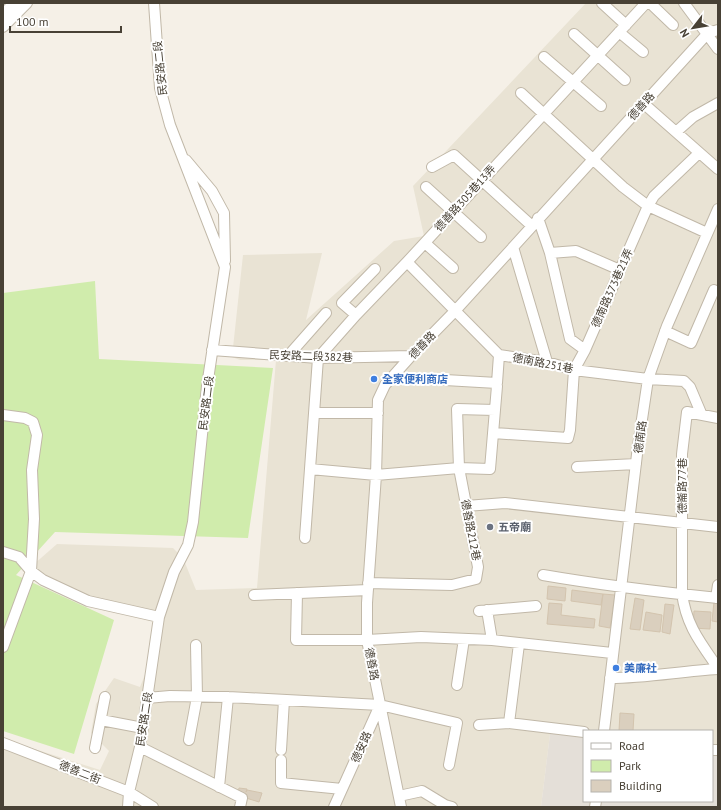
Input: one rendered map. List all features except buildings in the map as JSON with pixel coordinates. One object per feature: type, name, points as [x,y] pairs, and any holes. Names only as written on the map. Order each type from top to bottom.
[{"type":"street","points":[[3,14],[14,3]]},
{"type":"street","points":[[3,27],[27,3]]},
{"type":"street","name":"民安路二段","points":[[128,807],[129,792],[140,747],[148,698],[159,617],[174,572],[188,545],[191,530],[212,350],[225,267],[170,125],[160,88],[154,3]]},
{"type":"street","points":[[602,3],[643,52]]},
{"type":"street","name":"德善路305巷13弄","points":[[318,358],[356,315],[425,243],[646,3],[673,25]]},
{"type":"street","points":[[684,3],[708,33],[718,49]]},
{"type":"street","points":[[708,33],[718,30]]},
{"type":"street","name":"德善路","points":[[401,807],[367,640],[368,586],[376,475],[378,400],[385,385],[411,356],[455,311],[708,33]]},
{"type":"street","points":[[574,34],[598,54],[625,80]]},
{"type":"street","points":[[544,57],[600,106]]},
{"type":"street","points":[[521,93],[623,187],[648,206],[707,233]]},
{"type":"street","points":[[643,103],[718,169]]},
{"type":"street","points":[[676,132],[693,117],[718,103]]},
{"type":"street","name":"德南路373巷21弄","points":[[574,370],[585,350],[648,206],[654,196],[699,153]]},
{"type":"street","points":[[181,154],[212,192],[224,213],[225,267]]},
{"type":"street","points":[[432,167],[454,155],[535,222],[550,253],[570,339],[585,350]]},
{"type":"street","points":[[426,187],[481,237]]},
{"type":"street","name":"德南路","points":[[604,730],[629,517],[648,379],[665,331],[718,209]]},
{"type":"street","points":[[425,243],[453,268]]},
{"type":"street","points":[[512,247],[547,362]]},
{"type":"street","points":[[550,253],[576,251],[620,270]]},
{"type":"street","name":"德南路251巷","points":[[407,262],[499,355],[547,362],[574,370],[648,379],[684,381],[690,387],[701,413]]},
{"type":"street","points":[[356,315],[342,303],[375,269]]},
{"type":"street","points":[[665,331],[691,343],[714,290]]},
{"type":"street","points":[[288,356],[326,313]]},
{"type":"street","name":"民安路二段382巷","points":[[212,350],[318,358],[411,356]]},
{"type":"street","points":[[445,380],[497,383],[499,355]]},
{"type":"street","points":[[305,538],[318,358]]},
{"type":"street","points":[[493,433],[568,438],[570,430],[574,370]]},
{"type":"street","points":[[310,469],[376,475],[459,468],[490,469],[497,386]]},
{"type":"street","name":"德善路212巷","points":[[368,586],[452,585],[476,580],[478,567],[459,468],[457,409],[495,410]]},
{"type":"street","name":"德崙路77巷","points":[[701,413],[687,412],[682,454],[682,593],[684,605],[693,632],[718,669]]},
{"type":"street","points":[[314,413],[378,413]]},
{"type":"street","points":[[701,413],[718,418]]},
{"type":"street","points":[[3,415],[25,418],[34,422],[37,435],[32,470],[34,519],[31,571],[3,647]]},
{"type":"street","points":[[577,466],[636,464]]},
{"type":"street","points":[[466,506],[505,503],[718,527]]},
{"type":"street","points":[[3,552],[19,557],[31,571],[43,580],[88,601],[159,617]]},
{"type":"street","points":[[543,575],[621,588],[682,593],[717,598],[718,585]]},
{"type":"street","points":[[254,595],[297,593],[368,586]]},
{"type":"street","points":[[297,593],[296,640],[367,640],[421,637],[492,640],[612,653]]},
{"type":"street","points":[[492,640],[483,610],[536,606]]},
{"type":"street","points":[[457,685],[464,639]]},
{"type":"street","points":[[509,723],[519,644]]},
{"type":"street","points":[[190,740],[197,698],[196,645]]},
{"type":"street","points":[[610,678],[637,678],[686,671],[718,669]]},
{"type":"street","points":[[148,698],[170,696],[197,698],[228,697],[380,706],[457,723],[449,766]]},
{"type":"street","points":[[95,748],[105,697]]},
{"type":"street","points":[[220,787],[228,697]]},
{"type":"street","points":[[282,750],[284,700]]},
{"type":"street","name":"德安路","points":[[334,807],[380,706]]},
{"type":"street","points":[[101,720],[143,728]]},
{"type":"street","points":[[479,725],[509,723],[583,732]]},
{"type":"street","name":"德善二街","points":[[3,743],[129,792],[154,807]]},
{"type":"street","points":[[140,747],[220,787],[241,803]]},
{"type":"street","points":[[281,760],[281,783],[342,789]]},
{"type":"street","points":[[399,796],[422,791],[447,806]]},
{"type":"shaded area","points":[[586,3],[718,3],[718,752],[713,751],[713,730],[583,731],[551,726],[541,807],[3,807],[3,747],[22,745],[100,770],[109,751],[91,733],[96,704],[114,678],[140,687],[161,635],[157,613],[81,598],[52,581],[33,565],[57,544],[173,548],[183,558],[196,590],[257,588],[276,360],[240,360],[232,357],[243,255],[322,253],[306,320],[394,241],[424,236],[413,186]]},
{"type":"shaded area","points":[[551,726],[583,732],[583,802],[713,802],[713,753],[718,754],[718,807],[541,807]]},
{"type":"green space","points":[[95,281],[99,359],[273,368],[248,538],[55,532],[16,575],[114,620],[74,754],[3,731],[3,293]]},
{"type":"place","name":"全家便利商店","points":[[374,379]]},
{"type":"place","name":"五帝廟","points":[[490,527]]},
{"type":"place","name":"美廉社","points":[[616,668]]}]
